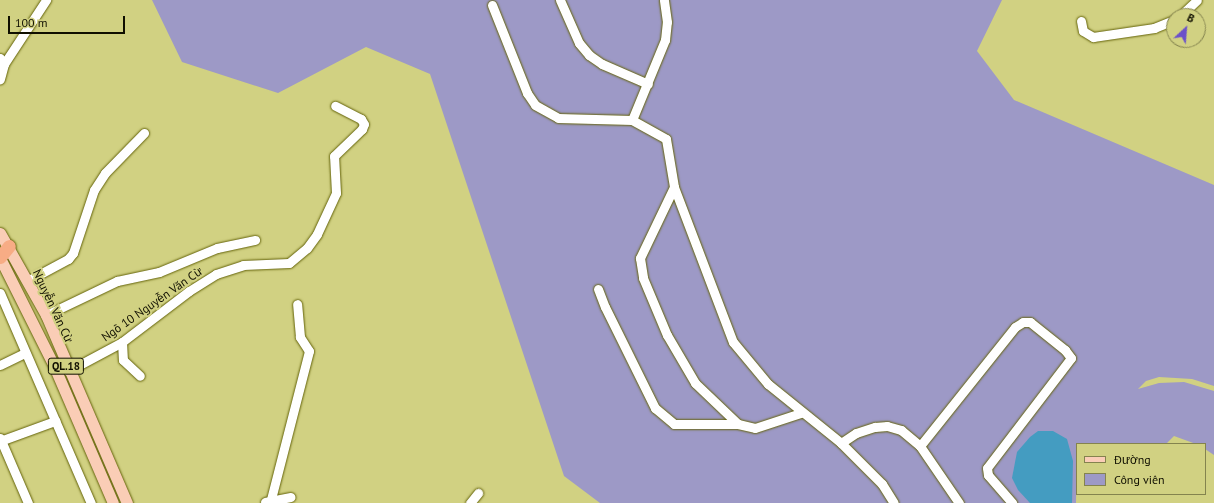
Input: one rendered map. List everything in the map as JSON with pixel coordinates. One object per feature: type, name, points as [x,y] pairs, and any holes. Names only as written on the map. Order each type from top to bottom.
[{"type":"highway","points":[[0,257],[9,246]]},
{"type":"main road","name":"Nguyễn Văn Cừ","points":[[0,233],[9,246],[46,315],[68,371],[127,503]]},
{"type":"main road","name":"Nguyễn Văn Cừ","points":[[0,257],[54,366],[113,503]]},
{"type":"street","points":[[0,79],[2,61],[46,0]]},
{"type":"street","points":[[560,0],[579,43],[589,55],[602,64],[648,84]]},
{"type":"street","points":[[632,120],[665,40],[668,22],[664,0]]},
{"type":"street","points":[[1188,8],[1197,0]]},
{"type":"street","points":[[492,5],[527,93],[535,105],[558,118],[632,120],[666,138],[674,187],[733,342],[768,384],[801,413],[841,443],[882,484],[894,503]]},
{"type":"street","points":[[1081,21],[1083,31],[1093,37],[1154,28],[1166,23]]},
{"type":"street","name":"Ngõ 10 Nguyễn Văn Cừ","points":[[68,371],[122,342],[188,291],[216,274],[243,265],[289,263],[307,248],[317,234],[336,193],[334,156],[362,129],[364,124],[361,119],[335,106]]},
{"type":"street","points":[[27,281],[68,259],[73,253],[98,184],[144,133]]},
{"type":"street","points":[[674,187],[640,258],[644,278],[667,335],[695,384],[738,424]]},
{"type":"street","points":[[46,315],[117,281],[159,272],[217,248],[255,240]]},
{"type":"street","points":[[598,289],[604,307],[655,408],[674,424],[738,424],[755,428],[801,413]]},
{"type":"street","points":[[0,293],[25,354],[91,503]]},
{"type":"street","points":[[291,497],[267,502],[309,351],[300,337],[297,304]]},
{"type":"street","points":[[920,446],[1015,327],[1023,322],[1030,322],[1065,350],[1071,358],[987,468],[988,475],[1012,503]]},
{"type":"street","points":[[122,342],[123,360],[140,376]]},
{"type":"street","points":[[0,365],[25,354]]},
{"type":"street","points":[[28,503],[0,440],[55,421]]},
{"type":"street","points":[[841,443],[856,433],[887,426],[901,430],[920,446],[959,503]]},
{"type":"street","points":[[470,503],[478,493]]},
{"type":"green space","points":[[152,0],[1002,0],[977,51],[1014,100],[1214,185],[1214,386],[1192,379],[1159,377],[1146,381],[1138,389],[1159,383],[1184,382],[1214,391],[1214,455],[1206,450],[1206,443],[1193,443],[1174,436],[1167,443],[1076,443],[1076,503],[600,503],[564,476],[430,74],[366,47],[278,93],[182,62]]},
{"type":"water","points":[[1038,431],[1053,431],[1067,439],[1073,461],[1072,503],[1030,503],[1018,490],[1012,478],[1017,452],[1030,437]]}]
